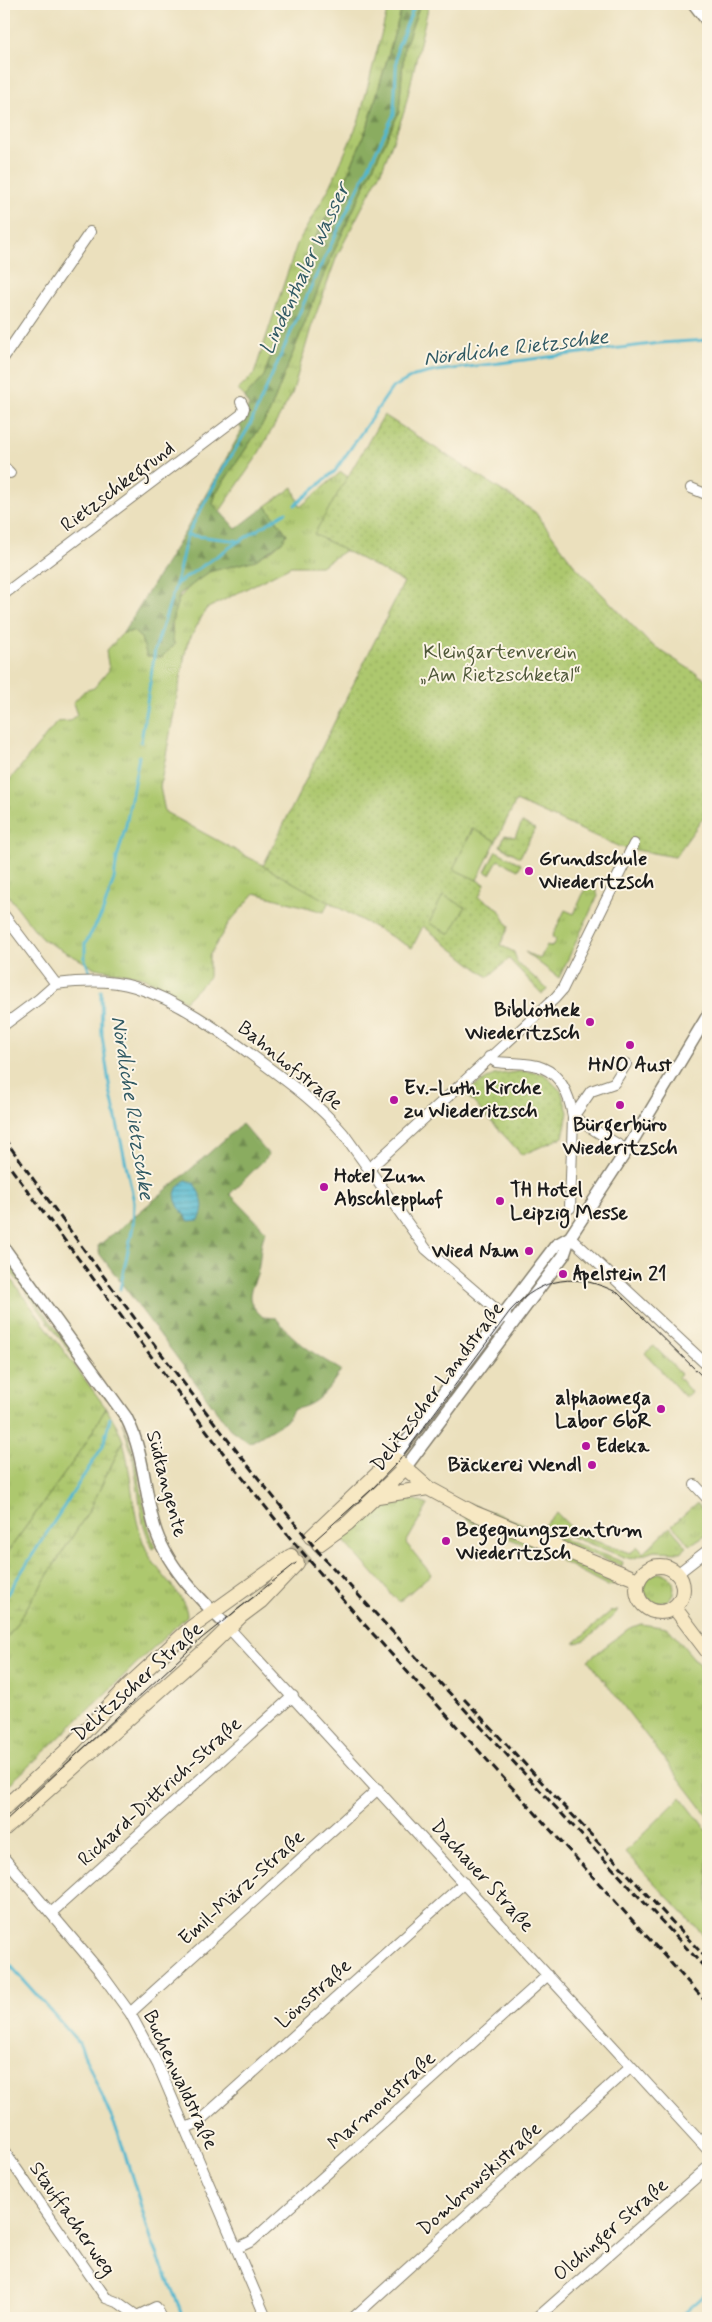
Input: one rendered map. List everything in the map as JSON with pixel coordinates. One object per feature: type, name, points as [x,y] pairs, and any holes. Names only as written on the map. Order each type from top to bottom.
[{"type":"main road","points":[[400,1463],[428,1488],[474,1513],[638,1580]]},
{"type":"main road","name":"Delitzscher Landstraße","points":[[400,1463],[378,1496],[348,1523],[315,1541],[400,1463]]},
{"type":"main road","points":[[378,1496],[428,1488]]},
{"type":"main road","name":"Delitzscher Straße","points":[[4,1808],[64,1753],[128,1686],[192,1627],[213,1611],[294,1559],[261,1601],[228,1627],[210,1646],[4,1829]]},
{"type":"main road","points":[[656,1566],[668,1567],[677,1574],[683,1591],[674,1607],[659,1612],[645,1606],[636,1592],[638,1580],[645,1570],[656,1566]]},
{"type":"main road","points":[[674,1607],[708,1652]]},
{"type":"street","points":[[694,4],[708,22]]},
{"type":"street","points":[[4,357],[90,232]]},
{"type":"street","name":"Rietzschkegrund","points":[[4,594],[242,414],[244,408],[241,402]]},
{"type":"street","points":[[691,488],[708,495]]},
{"type":"street","points":[[368,1169],[562,990],[634,844]]},
{"type":"street","points":[[4,915],[56,984],[4,1025]]},
{"type":"street","name":"Bahnhofstraße","points":[[56,984],[89,982],[127,985],[186,1009],[242,1048],[328,1115],[426,1248],[512,1323]]},
{"type":"street","name":"Delitzscher Landstraße","points":[[400,1463],[564,1255],[570,1237],[627,1150],[708,1014]]},
{"type":"street","points":[[489,1057],[496,1062],[544,1068],[557,1078],[571,1099],[573,1117],[570,1208]]},
{"type":"street","points":[[573,1117],[591,1091],[614,1083],[626,1064]]},
{"type":"street","points":[[573,1117],[627,1150]]},
{"type":"street","points":[[570,1237],[708,1366]]},
{"type":"street","name":"Delitzscher Landstraße","points":[[400,1463],[502,1315],[556,1245],[570,1237]]},
{"type":"street","name":"Südtangente","points":[[4,1248],[129,1422],[139,1447],[152,1514],[160,1540],[176,1567],[228,1627]]},
{"type":"street","points":[[695,1485],[708,1499]]},
{"type":"street","points":[[677,1574],[708,1550]]},
{"type":"street","name":"Dachauer Straße","points":[[228,1627],[708,2150]]},
{"type":"street","name":"Richard-Dittrich-Straße","points":[[52,1913],[293,1696]]},
{"type":"street","name":"Emil-März-Straße","points":[[130,2014],[378,1789]]},
{"type":"street","name":"Buchenwaldstraße","points":[[4,1858],[98,1969],[130,2014],[158,2065],[266,2318]]},
{"type":"street","name":"Lönsstraße","points":[[186,2128],[197,2123],[464,1883]]},
{"type":"street","name":"Marmontstraße","points":[[237,2248],[252,2241],[548,1975]]},
{"type":"street","name":"Dombrowskistraße","points":[[353,2318],[632,2066]]},
{"type":"street","name":"Stauffacherweg","points":[[4,2151],[106,2298],[119,2303],[137,2316],[156,2307],[162,2318]]},
{"type":"street","name":"Olchinger Straße","points":[[537,2318],[708,2167]]},
{"type":"green space","points":[[389,4],[403,4],[368,125],[341,191],[308,251],[264,376],[245,397],[238,390],[254,374],[297,244],[331,185],[359,120]]},
{"type":"green space","points":[[403,4],[420,4],[404,49],[399,112],[328,264],[268,416],[216,493],[213,504],[236,529],[266,506],[287,534],[282,542],[256,560],[209,572],[180,594],[171,624],[174,645],[162,657],[147,656],[141,638],[133,631],[123,633],[185,532],[242,430],[238,423],[249,406],[245,397],[264,376],[308,251],[341,191],[368,125]]},
{"type":"green space","points":[[420,4],[429,4],[404,112],[383,167],[337,256],[311,328],[292,394],[256,458],[220,511],[213,504],[216,493],[268,416],[328,264],[399,112],[404,49]]},
{"type":"green space","name":"Kleingartenverein „Am Rietzschketal“","points":[[384,415],[535,512],[575,566],[649,643],[708,681],[708,811],[675,857],[620,847],[516,801],[496,841],[472,829],[454,869],[485,884],[479,897],[498,908],[509,927],[500,945],[514,952],[517,962],[546,988],[547,990],[542,994],[509,959],[488,977],[423,926],[412,948],[263,866],[404,582],[314,534]]},
{"type":"green space","points":[[341,472],[348,477],[315,534],[346,550],[321,566],[291,566],[206,609],[187,644],[160,787],[165,812],[329,901],[324,912],[255,893],[228,924],[209,956],[209,977],[185,1001],[143,977],[95,968],[42,939],[4,890],[4,787],[57,722],[70,721],[77,715],[73,703],[84,691],[94,688],[109,670],[106,651],[123,633],[133,631],[141,638],[147,656],[174,645],[172,626],[174,611],[181,596],[194,583],[209,572],[261,556],[279,544],[287,534],[266,506],[293,487],[300,507]]},
{"type":"green space","points":[[522,822],[535,829],[520,857],[500,846],[505,835],[515,837]]},
{"type":"green space","points":[[473,829],[496,841],[477,880],[453,869]]},
{"type":"green space","points":[[496,851],[521,864],[518,870],[498,860],[490,874],[485,872]]},
{"type":"green space","points":[[587,885],[595,889],[598,895],[559,978],[525,952],[540,959],[547,945],[552,947],[556,939],[552,937],[565,910],[574,914]]},
{"type":"green space","points":[[443,895],[465,907],[450,934],[429,923]]},
{"type":"green space","points":[[524,1071],[544,1074],[561,1091],[568,1112],[563,1137],[522,1155],[464,1092],[494,1075]]},
{"type":"green space","points":[[242,1124],[269,1155],[230,1194],[266,1231],[251,1292],[251,1303],[263,1317],[276,1318],[298,1341],[341,1370],[322,1396],[309,1404],[294,1409],[286,1421],[253,1441],[248,1442],[230,1429],[99,1253],[98,1246],[183,1176]]},
{"type":"green space","points":[[4,1257],[107,1399],[97,1389],[4,1262]]},
{"type":"green space","points":[[4,1270],[106,1408],[83,1448],[4,1557]]},
{"type":"green space","points":[[654,1346],[681,1374],[678,1377],[691,1392],[685,1397],[645,1353]]},
{"type":"green space","points":[[106,1408],[117,1426],[123,1441],[90,1509],[4,1643],[4,1557],[83,1448]]},
{"type":"green space","points":[[122,1421],[137,1467],[146,1515],[155,1547],[152,1549],[143,1523],[133,1458]]},
{"type":"green space","points":[[123,1441],[135,1511],[142,1538],[151,1559],[182,1600],[187,1616],[4,1789],[4,1643],[90,1509]]},
{"type":"green space","points":[[415,1500],[428,1505],[406,1543],[431,1574],[399,1602],[342,1539],[388,1504]]},
{"type":"green space","points":[[468,1503],[623,1562],[622,1566],[496,1517]]},
{"type":"green space","points":[[697,1503],[708,1516],[708,1533],[690,1545],[672,1525]]},
{"type":"green space","points":[[557,1513],[578,1535],[630,1553],[638,1547],[643,1553],[670,1527],[687,1547],[681,1552],[654,1551],[632,1559],[624,1557],[543,1526]]},
{"type":"green space","points":[[462,1514],[553,1552],[615,1584],[608,1586],[552,1556],[472,1523]]},
{"type":"green space","points":[[659,1573],[670,1577],[674,1588],[670,1599],[659,1603],[648,1599],[644,1588],[648,1577]]},
{"type":"green space","points":[[611,1611],[618,1611],[591,1636],[574,1643]]},
{"type":"green space","points":[[641,1624],[668,1628],[708,1675],[708,1816],[588,1660],[628,1629]]},
{"type":"green space","points":[[681,1797],[708,1832],[708,1940],[625,1852]]},
{"type":"water","points":[[186,1180],[194,1183],[201,1197],[203,1210],[199,1220],[189,1221],[176,1200],[176,1190]]},
{"type":"waterway","name":"Lindenthaler Wasser","points":[[141,742],[155,650],[176,584],[187,535],[222,471],[249,427],[314,280],[394,114],[397,49],[415,4]]},
{"type":"waterway","name":"Nördliche Rietzschke","points":[[295,505],[335,471],[392,388],[414,376],[436,371],[660,343],[708,340]]},
{"type":"waterway","name":"Nördliche Rietzschke","points":[[187,535],[240,541],[286,512]]},
{"type":"waterway","name":"Nördliche Rietzschke","points":[[176,584],[239,541]]},
{"type":"waterway","name":"Nördliche Rietzschke","points":[[90,972],[85,960],[85,944],[102,914],[114,879],[139,756]]},
{"type":"waterway","name":"Nördliche Rietzschke","points":[[101,991],[102,1036],[110,1090],[134,1202],[133,1226],[120,1289]]},
{"type":"waterway","name":"Nördliche Rietzschke","points":[[4,1599],[103,1446],[110,1418]]},
{"type":"waterway","points":[[4,1958],[79,2043],[119,2135],[152,2242],[184,2318]]},
{"type":"waterway","points":[[679,2318],[708,2292]]},
{"type":"tunnel","points":[[291,1556],[311,1537]]},
{"type":"tunnel","points":[[297,1563],[319,1544]]},
{"type":"tram line","points":[[315,1540],[370,1491],[398,1462],[510,1311],[522,1299],[547,1284],[574,1280],[603,1286],[618,1293],[708,1382]]},
{"type":"tram line","points":[[4,1822],[202,1638],[296,1563]]},
{"type":"railway","points":[[4,1138],[159,1350],[239,1454],[322,1556],[708,1971]]},
{"type":"railway","points":[[4,1159],[230,1462],[291,1539],[365,1625],[708,2004]]},
{"type":"railway","points":[[464,1699],[708,1960]]},
{"type":"place","name":"Grundschule Wiederitzsch","points":[[529,871]]},
{"type":"place","name":"Bibliothek Wiederitzsch","points":[[590,1022]]},
{"type":"place","name":"HNO Aust","points":[[630,1045]]},
{"type":"place","name":"Ev.-Luth. Kirche zu Wiederitzsch","points":[[394,1100]]},
{"type":"place","name":"Bürgerbüro Wiederitzsch","points":[[620,1105]]},
{"type":"place","name":"Hotel Zum Abschlepphof","points":[[324,1187]]},
{"type":"place","name":"TH Hotel Leipzig Messe","points":[[500,1201]]},
{"type":"place","name":"Wied Nam","points":[[529,1251]]},
{"type":"place","name":"Apelstein 21","points":[[563,1274]]},
{"type":"place","name":"alphaomega Labor GbR","points":[[661,1409]]},
{"type":"place","name":"Edeka","points":[[586,1446]]},
{"type":"place","name":"Bäckerei Wendl","points":[[592,1465]]},
{"type":"place","name":"Begegnungszentrum Wiederitzsch","points":[[446,1541]]}]
